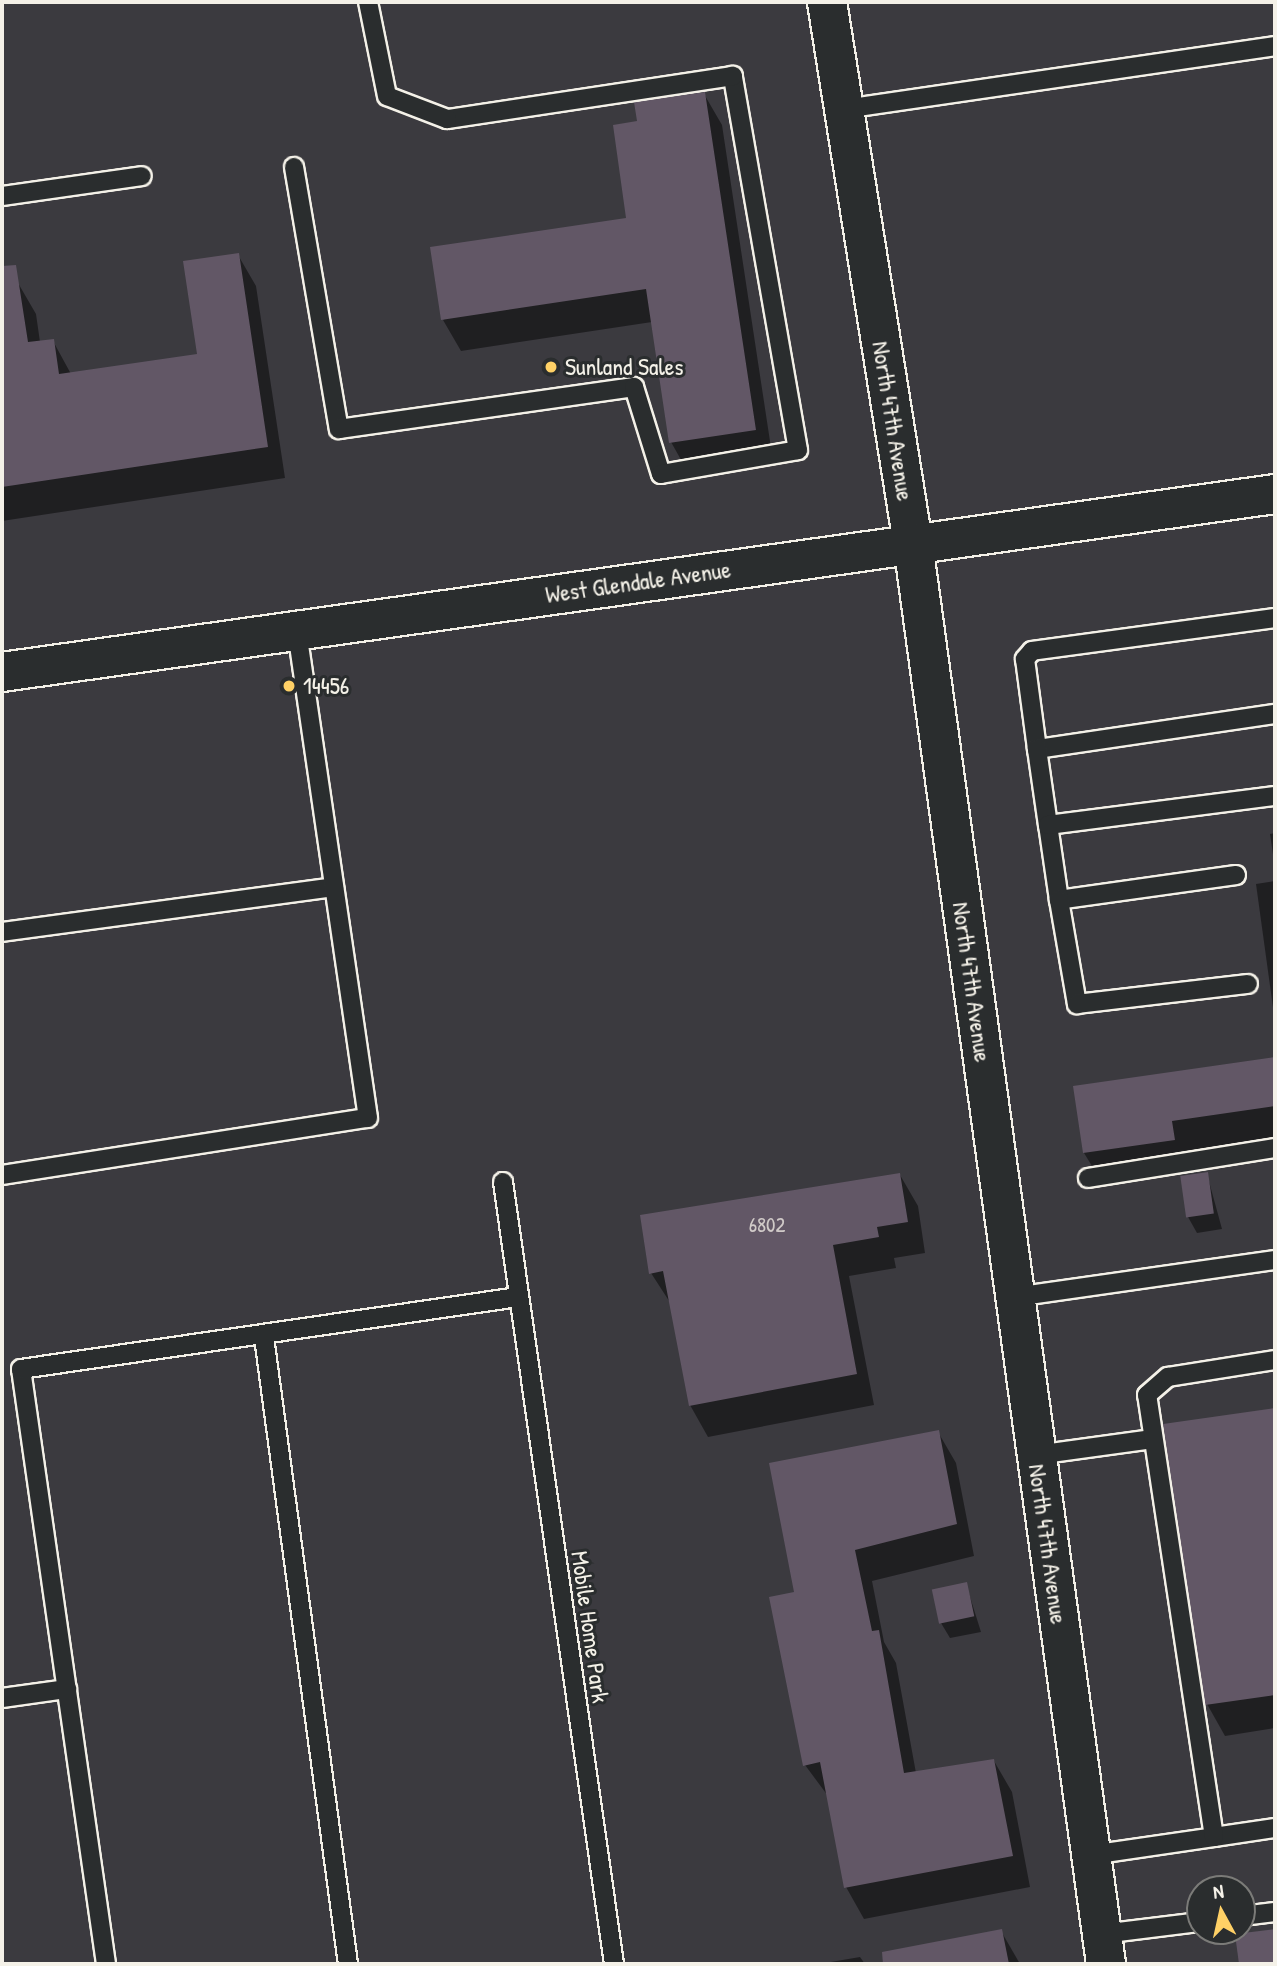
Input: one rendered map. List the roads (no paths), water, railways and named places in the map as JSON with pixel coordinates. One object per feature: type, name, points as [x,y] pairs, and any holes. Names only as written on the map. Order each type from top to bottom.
[{"type":"street","name":"North 47th Avenue","points":[[827,2],[913,544],[1104,1949]]},
{"type":"street","name":"West Glendale Avenue","points":[[2,672],[1275,494]]},
{"type":"lane","points":[[294,167],[339,429],[634,387],[661,474],[798,450],[733,76],[447,119],[387,96],[368,2]]},
{"type":"lane","points":[[844,109],[1275,46]]},
{"type":"lane","points":[[2,196],[142,176]]},
{"type":"lane","points":[[1248,984],[1077,1004],[1048,825],[1026,653],[1275,618]]},
{"type":"lane","points":[[2,1175],[368,1118],[298,631]]},
{"type":"lane","points":[[1037,749],[1275,714]]},
{"type":"lane","points":[[1048,825],[1275,796]]},
{"type":"lane","points":[[1059,900],[1237,875]]},
{"type":"lane","points":[[2,932],[334,887]]},
{"type":"lane","points":[[1088,1178],[1275,1148]]},
{"type":"lane","name":"Mobile Home Park","points":[[503,1182],[614,1964]]},
{"type":"lane","points":[[1015,1297],[1275,1260]]},
{"type":"lane","points":[[106,1964],[21,1369],[264,1337],[518,1297]]},
{"type":"lane","points":[[264,1337],[348,1964]]},
{"type":"lane","points":[[1214,1837],[1147,1395],[1168,1377],[1275,1360]]},
{"type":"lane","points":[[1036,1455],[1153,1439]]},
{"type":"lane","points":[[2,1698],[67,1689]]},
{"type":"lane","points":[[1091,1855],[1275,1828]]},
{"type":"lane","points":[[1256,1914],[1275,1912]]},
{"type":"lane","points":[[1104,1949],[1186,1926]]},
{"type":"place","name":"Sunland Sales","points":[[551,367]]},
{"type":"place","name":"14456","points":[[289,686]]}]
